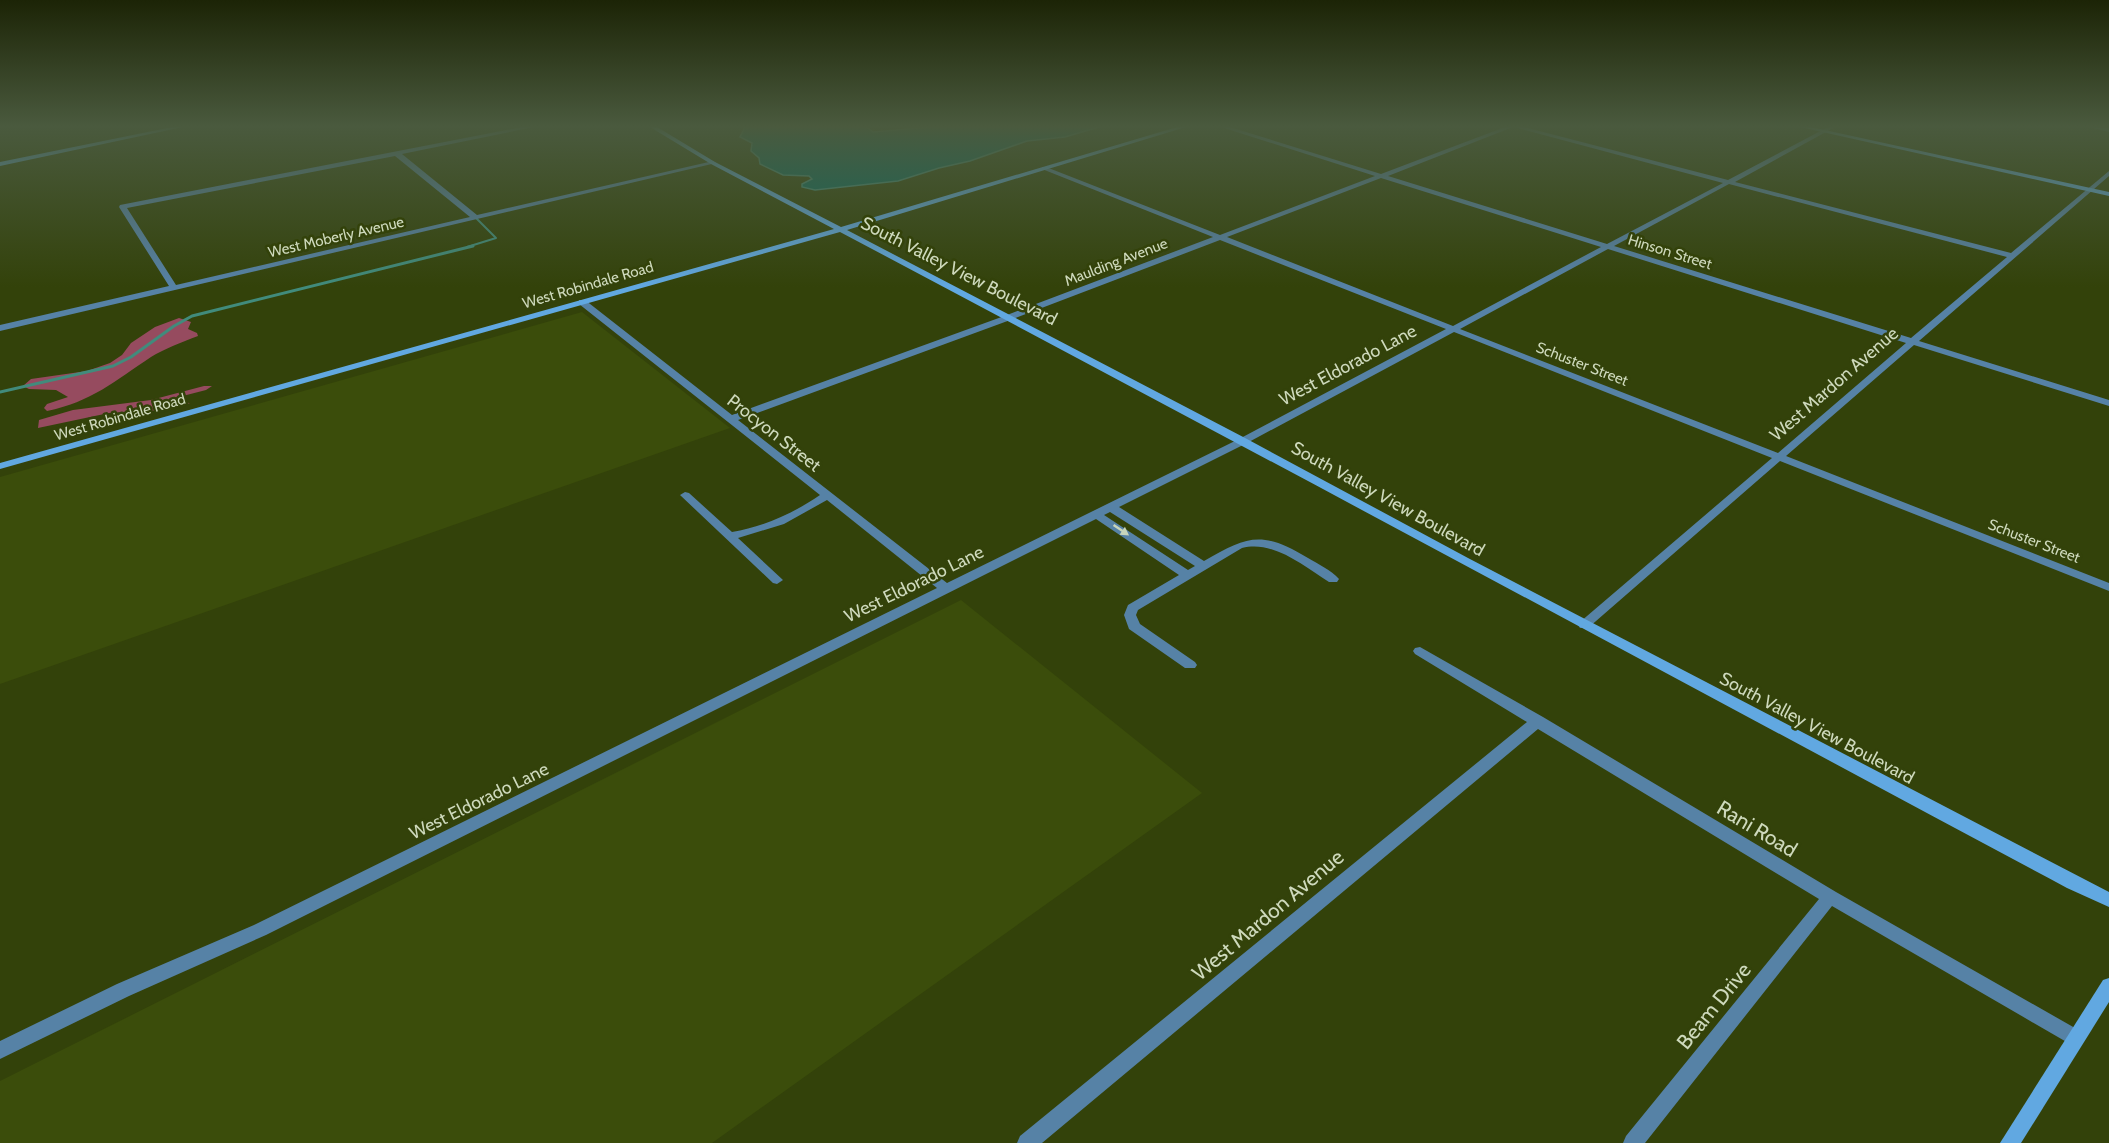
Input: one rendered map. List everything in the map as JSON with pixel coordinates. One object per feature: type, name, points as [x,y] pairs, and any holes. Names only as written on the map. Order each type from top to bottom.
[{"type":"main road","name":"South Valley View Boulevard","points":[[746,180],[1244,441],[1584,625],[2073,884],[2109,900]]},
{"type":"main road","name":"West Robindale Road","points":[[0,466],[840,230],[1003,180]]},
{"type":"main road","points":[[2049,180],[2109,194]]},
{"type":"main road","points":[[2010,1143],[2109,986]]},
{"type":"street","points":[[174,288],[123,207],[258,180]]},
{"type":"street","points":[[430,180],[476,218]]},
{"type":"street","name":"West Moberly Avenue","points":[[0,328],[638,180]]},
{"type":"street","name":"Schuster Street","points":[[1075,180],[2109,586]]},
{"type":"street","name":"Maulding Avenue","points":[[730,419],[1010,317],[1370,180]]},
{"type":"street","name":"Hinson Street","points":[[1395,180],[2109,403]]},
{"type":"street","points":[[1721,180],[2012,256]]},
{"type":"street","name":"West Eldorado Lane","points":[[0,1050],[123,990],[271,925],[1244,441],[1730,180]]},
{"type":"street","name":"West Mardon Avenue","points":[[1584,625],[2101,180]]},
{"type":"street","name":"Procyon Street","points":[[582,302],[946,589]]},
{"type":"street","points":[[685,495],[777,580]]},
{"type":"street","points":[[729,536],[746,534],[812,506],[827,495]]},
{"type":"street","points":[[1111,507],[1203,566]]},
{"type":"street","points":[[1096,514],[1187,575]]},
{"type":"street","points":[[1190,665],[1134,626],[1130,615],[1139,603],[1238,546],[1254,540],[1276,546],[1332,579]]},
{"type":"street","name":"Rani Road","points":[[1420,651],[1830,897],[2076,1038]]},
{"type":"street","name":"West Mardon Avenue","points":[[1028,1143],[1538,722]]},
{"type":"street","name":"Beam Drive","points":[[1633,1143],[1830,897]]},
{"type":"shaded area","points":[[582,312],[730,428],[0,684],[0,477]]},
{"type":"shaded area","points":[[179,318],[191,322],[188,329],[197,333],[198,336],[156,354],[102,390],[77,402],[47,411],[44,408],[47,404],[68,397],[56,390],[29,389],[23,386],[31,379],[87,371],[110,363],[122,355],[131,343],[155,327]]},
{"type":"shaded area","points":[[212,386],[206,390],[175,398],[173,402],[190,403],[168,410],[109,413],[38,428],[39,420],[73,410],[151,400]]},
{"type":"shaded area","points":[[961,600],[1202,793],[712,1143],[0,1143],[0,1081]]},
{"type":"water","points":[[809,180],[900,180],[815,190],[802,187],[802,184]]},
{"type":"waterway","points":[[467,247],[496,238],[476,218]]},
{"type":"waterway","points":[[0,392],[113,366],[131,357],[192,316],[473,246]]}]
